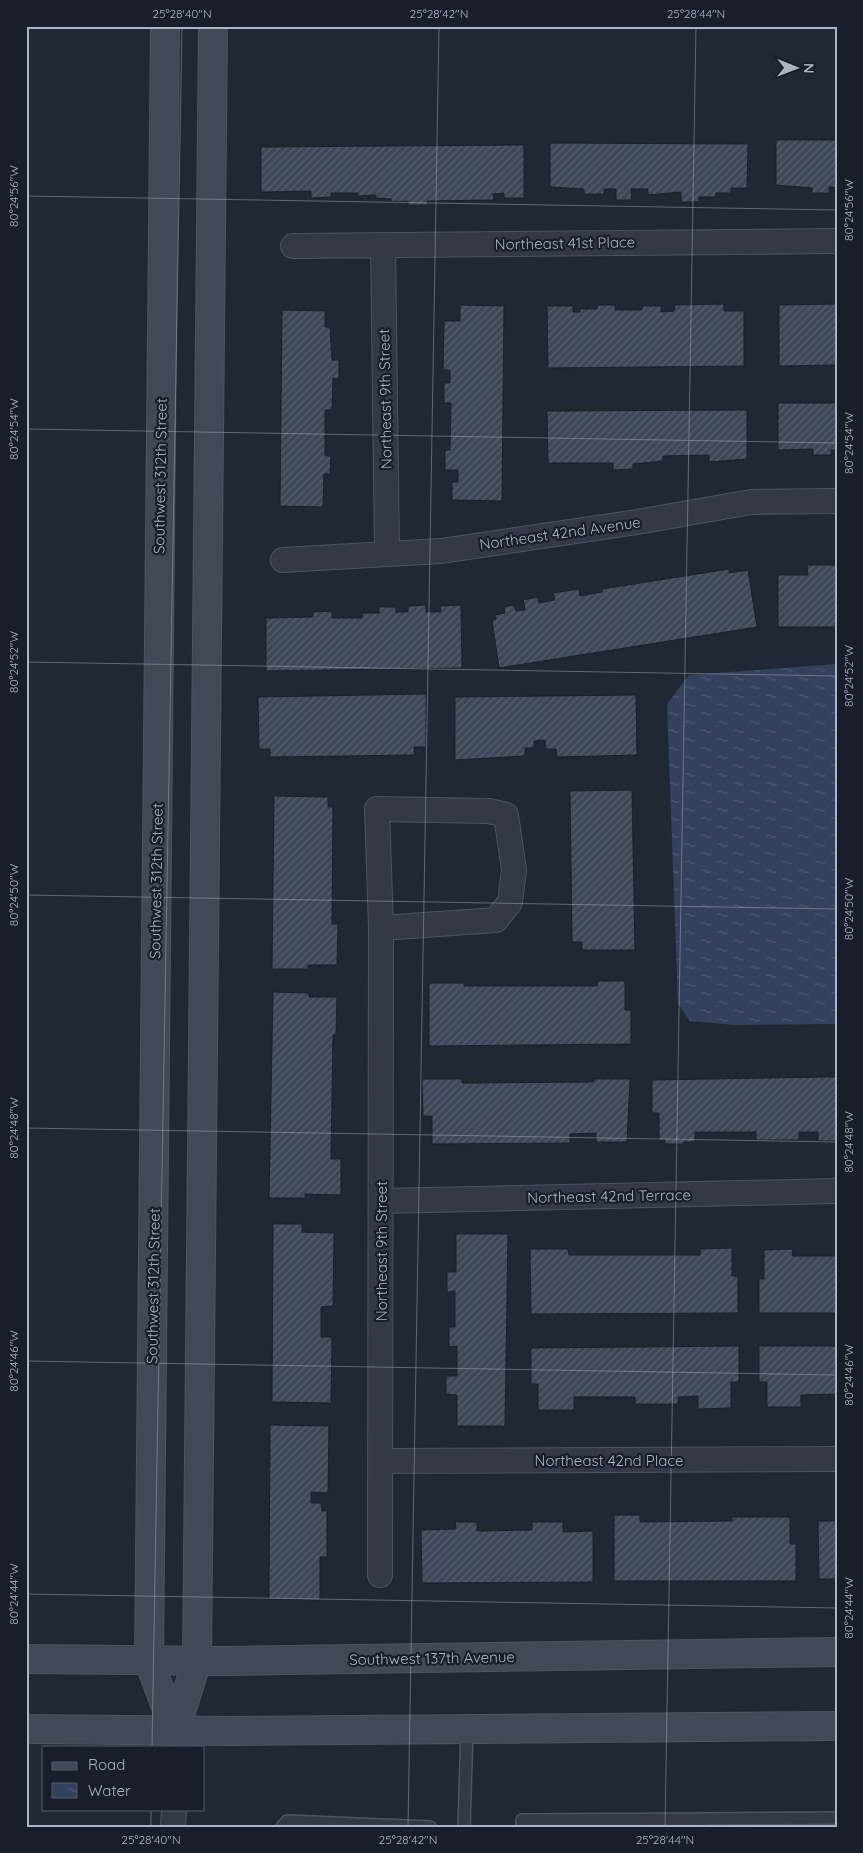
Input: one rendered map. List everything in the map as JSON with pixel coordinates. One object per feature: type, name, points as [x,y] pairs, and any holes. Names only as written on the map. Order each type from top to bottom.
[{"type":"main road","name":"Southwest 312th Street","points":[[165,26],[149,1661],[175,1739]]},
{"type":"main road","points":[[175,1739],[197,1661],[214,26]]},
{"type":"main road","name":"Southwest 137th Avenue","points":[[26,1659],[197,1661],[837,1652]]},
{"type":"main road","points":[[26,1729],[175,1739],[467,1729],[837,1726]]},
{"type":"street","name":"Northeast 41st Place","points":[[293,246],[837,241]]},
{"type":"street","name":"Northeast 9th Street","points":[[383,245],[387,554]]},
{"type":"street","name":"Northeast 42nd Avenue","points":[[283,560],[450,549],[637,522],[751,502],[837,501]]},
{"type":"street","name":"Northeast 9th Street","points":[[380,1575],[381,928],[377,809],[489,811],[506,815],[514,870],[510,902],[496,920],[381,928]]},
{"type":"street","name":"Northeast 42nd Terrace","points":[[381,1201],[837,1191]]},
{"type":"street","name":"Northeast 42nd Place","points":[[381,1461],[837,1459]]},
{"type":"street","points":[[173,1827],[174,1810]]},
{"type":"lane","points":[[464,1827],[467,1729]]},
{"type":"lane","points":[[522,1827],[522,1820],[700,1823],[837,1818]]},
{"type":"lane","points":[[282,1827],[287,1821],[430,1827]]},
{"type":"water","points":[[837,664],[837,1024],[734,1025],[690,1021],[678,1004],[667,704],[689,675]]},
{"type":"building","points":[[776,140],[837,140],[837,187],[829,187],[829,193],[812,193],[812,188],[776,185]]},
{"type":"building","points":[[550,143],[748,144],[747,188],[731,188],[731,193],[716,193],[716,197],[699,197],[699,202],[681,202],[681,192],[648,195],[648,189],[631,189],[632,200],[616,200],[616,189],[604,189],[604,194],[584,194],[584,189],[550,187]]},
{"type":"building","points":[[524,145],[524,198],[504,198],[504,193],[493,194],[494,200],[427,201],[427,205],[408,205],[408,201],[391,202],[391,199],[376,198],[376,195],[358,196],[358,193],[331,193],[331,197],[311,198],[311,191],[261,192],[261,147]]},
{"type":"building","points":[[724,304],[724,311],[744,311],[744,366],[548,368],[547,306],[573,306],[573,312],[580,312],[580,309],[597,309],[597,305],[615,305],[615,310],[642,310],[642,306],[661,306],[661,312],[674,311],[675,305]]},
{"type":"building","points":[[837,304],[837,365],[779,366],[779,305]]},
{"type":"building","points":[[460,305],[504,306],[502,501],[452,500],[452,482],[458,482],[458,470],[445,470],[445,450],[450,450],[451,403],[444,403],[444,383],[450,383],[450,370],[443,370],[444,321],[460,321]]},
{"type":"building","points":[[282,310],[325,311],[325,327],[330,327],[332,360],[339,360],[339,379],[333,378],[332,410],[325,410],[325,456],[331,456],[330,474],[324,474],[323,507],[280,506]]},
{"type":"building","points":[[778,403],[837,403],[837,450],[831,450],[831,455],[813,455],[813,449],[778,450]]},
{"type":"building","points":[[747,410],[747,459],[709,462],[709,455],[663,456],[663,461],[633,464],[633,469],[613,470],[613,463],[548,463],[547,411]]},
{"type":"building","points":[[807,565],[837,565],[837,627],[778,627],[778,575],[808,575]]},
{"type":"building","points":[[729,569],[729,573],[748,570],[757,627],[499,668],[492,620],[496,619],[495,615],[505,613],[504,607],[514,605],[516,611],[525,610],[523,600],[538,597],[539,603],[555,600],[553,593],[579,589],[580,596],[602,592],[602,589]]},
{"type":"building","points":[[426,605],[426,612],[441,612],[440,606],[461,605],[462,668],[266,671],[266,618],[313,617],[313,612],[332,611],[332,618],[362,618],[362,613],[379,613],[379,607],[396,607],[396,612],[408,612],[408,606]]},
{"type":"building","points":[[426,694],[426,747],[414,747],[415,755],[270,757],[270,749],[259,749],[258,697]]},
{"type":"building","points":[[636,695],[637,755],[557,757],[556,749],[546,749],[545,740],[534,741],[534,748],[525,748],[525,756],[455,760],[455,697]]},
{"type":"building","points":[[632,790],[635,950],[582,950],[582,942],[572,942],[570,791]]},
{"type":"building","points":[[274,796],[328,797],[328,807],[333,807],[332,924],[338,924],[337,965],[308,965],[308,969],[272,969]]},
{"type":"building","points":[[598,981],[625,981],[625,1010],[631,1010],[631,1044],[429,1046],[429,983],[464,983],[464,986],[597,986]]},
{"type":"building","points":[[273,992],[309,993],[309,997],[337,997],[336,1035],[333,1035],[331,1159],[341,1159],[341,1195],[305,1194],[305,1198],[269,1198]]},
{"type":"building","points":[[837,1077],[837,1141],[818,1141],[818,1132],[799,1132],[799,1140],[756,1140],[756,1132],[695,1132],[695,1142],[665,1144],[665,1140],[659,1140],[659,1113],[652,1113],[652,1080]]},
{"type":"building","points":[[422,1079],[462,1079],[462,1083],[594,1082],[594,1079],[630,1079],[627,1142],[596,1142],[596,1133],[570,1134],[570,1143],[432,1144],[432,1116],[423,1116]]},
{"type":"building","points":[[273,1224],[302,1224],[302,1232],[334,1233],[333,1306],[321,1307],[321,1337],[332,1337],[331,1403],[272,1402]]},
{"type":"building","points":[[456,1234],[508,1234],[505,1426],[457,1426],[457,1395],[446,1394],[446,1376],[457,1376],[457,1346],[449,1347],[449,1327],[455,1327],[455,1291],[447,1292],[447,1272],[456,1272]]},
{"type":"building","points":[[732,1248],[732,1276],[738,1276],[738,1313],[531,1314],[530,1249],[568,1249],[569,1255],[700,1255],[700,1249]]},
{"type":"building","points":[[793,1249],[792,1256],[837,1256],[837,1313],[759,1313],[759,1279],[764,1279],[764,1250]]},
{"type":"building","points":[[739,1346],[739,1382],[731,1382],[731,1408],[698,1409],[698,1396],[678,1397],[678,1404],[635,1404],[635,1397],[574,1397],[574,1410],[538,1410],[538,1384],[531,1384],[531,1348]]},
{"type":"building","points":[[759,1346],[837,1346],[837,1394],[801,1395],[801,1407],[767,1407],[767,1382],[759,1382]]},
{"type":"building","points":[[270,1425],[329,1426],[328,1493],[311,1492],[311,1503],[321,1503],[322,1511],[327,1511],[327,1557],[320,1557],[320,1600],[269,1599]]},
{"type":"building","points":[[614,1515],[640,1515],[640,1522],[732,1521],[732,1517],[790,1517],[790,1544],[796,1544],[796,1581],[614,1581]]},
{"type":"building","points":[[818,1521],[837,1521],[837,1579],[819,1579]]},
{"type":"building","points":[[455,1522],[477,1522],[477,1531],[532,1530],[532,1522],[563,1522],[563,1532],[593,1531],[593,1582],[422,1583],[421,1530],[456,1529]]}]
